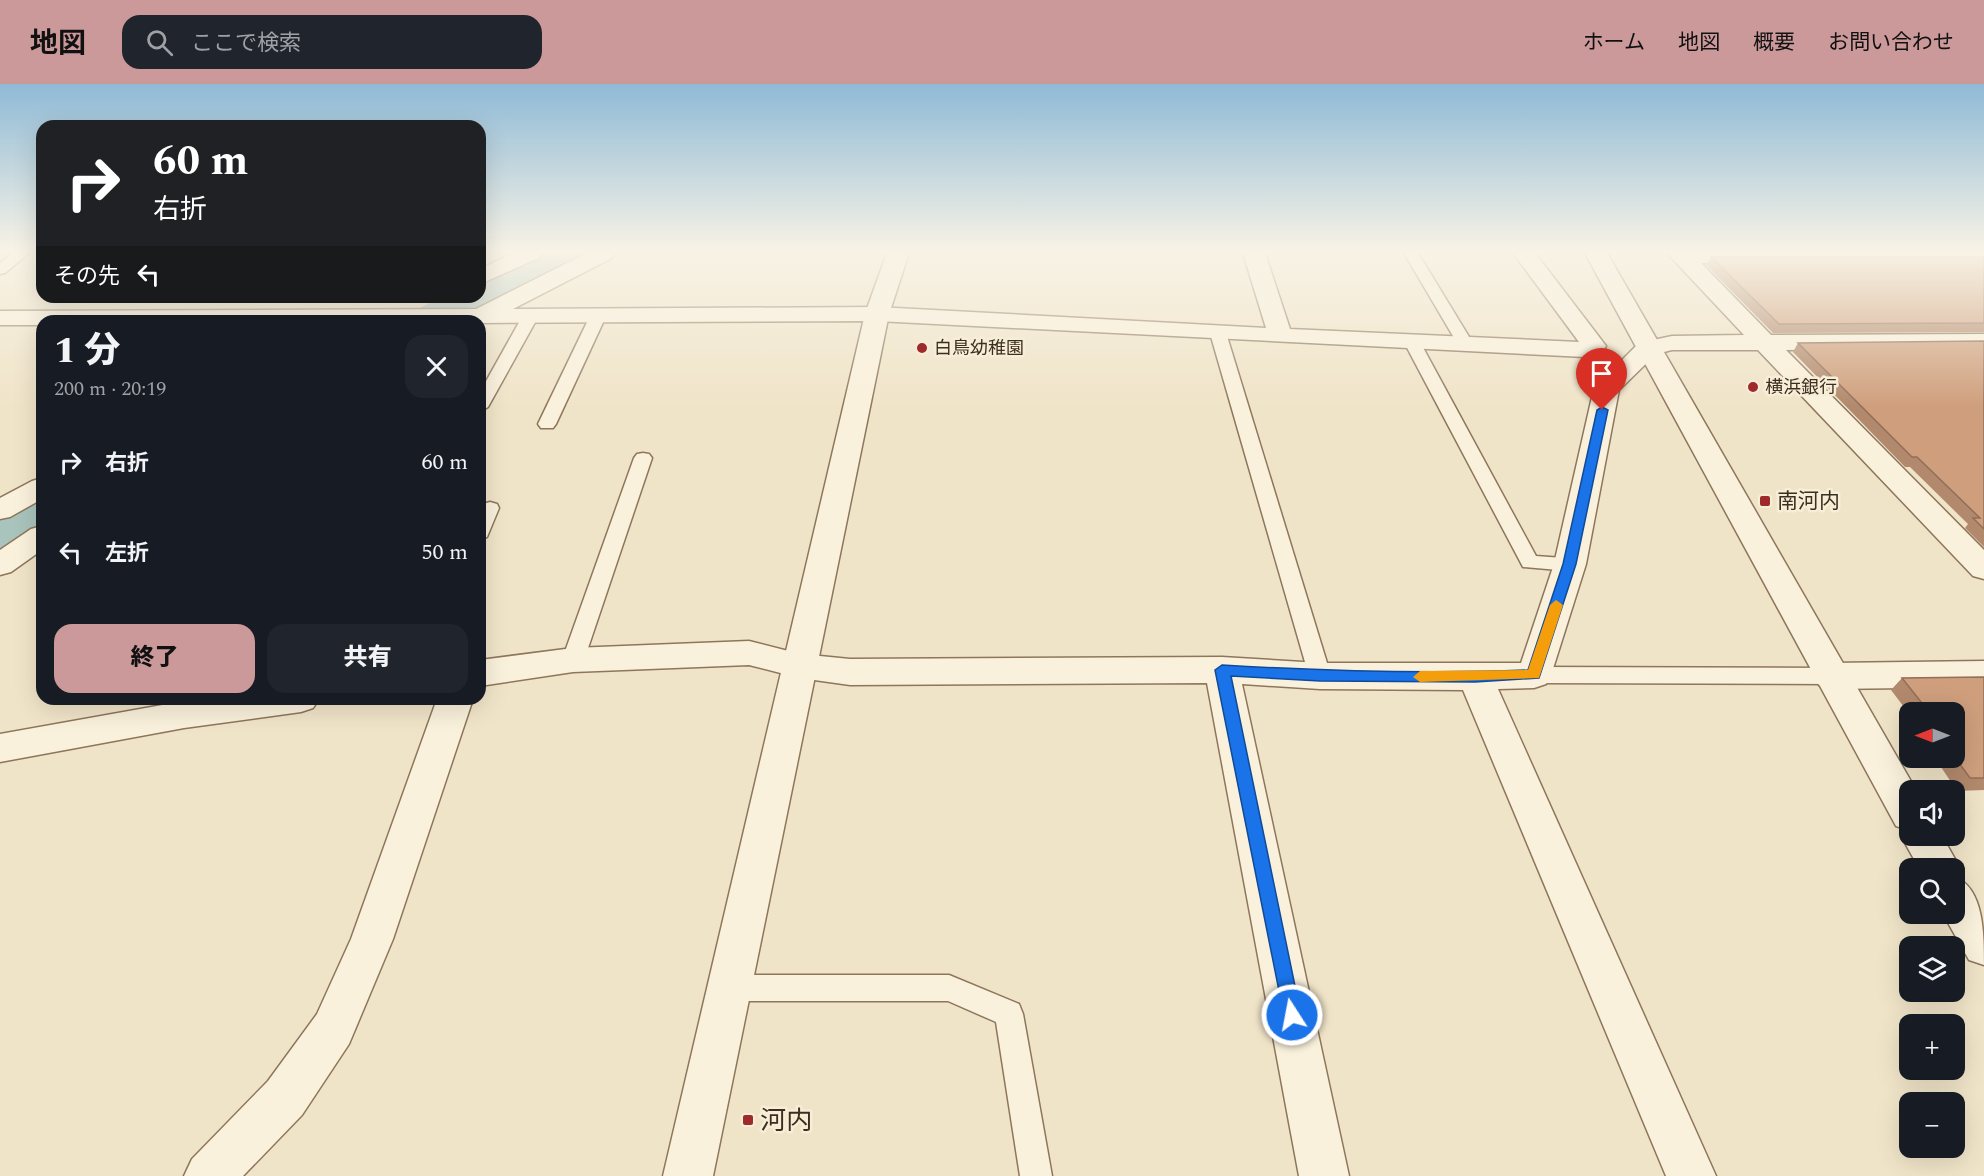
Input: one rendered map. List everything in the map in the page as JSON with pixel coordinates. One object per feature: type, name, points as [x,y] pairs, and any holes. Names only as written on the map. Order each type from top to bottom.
[{"type":"street","points":[[0,317],[30,304]]},
{"type":"street","points":[[229,315],[240,304]]},
{"type":"street","points":[[400,315],[423,304]]},
{"type":"street","points":[[481,315],[503,304]]},
{"type":"street","points":[[688,1176],[880,304]]},
{"type":"street","points":[[1270,304],[1280,336]]},
{"type":"street","points":[[486,319],[877,314],[1466,345],[1585,350],[1594,346],[1562,304]]},
{"type":"street","points":[[1623,304],[1899,796]]},
{"type":"street","points":[[1726,304],[1984,569]]},
{"type":"street","points":[[0,317],[36,317]]},
{"type":"street","points":[[486,673],[573,660],[749,653],[800,666],[850,672],[1222,670],[1320,676],[1534,675],[1569,564],[1607,388],[1647,348],[1672,343],[1984,341]]},
{"type":"street","points":[[0,510],[36,490]]},
{"type":"street","points":[[0,565],[36,540]]},
{"type":"street","points":[[1222,670],[1324,1176]]},
{"type":"street","points":[[1831,676],[1984,674]]},
{"type":"street","points":[[1475,677],[1691,1176]]},
{"type":"street","points":[[0,748],[184,714],[254,705]]},
{"type":"street","points":[[208,1176],[285,1098],[333,1029],[372,939],[453,705]]},
{"type":"street","points":[[1965,913],[1984,946]]},
{"type":"lane","points":[[1441,304],[1466,345]]},
{"type":"lane","points":[[547,424],[598,316]]},
{"type":"lane","points":[[486,396],[530,317]]},
{"type":"lane","points":[[1218,333],[1320,676]]},
{"type":"lane","points":[[1412,342],[1530,562],[1569,564]]},
{"type":"lane","points":[[573,660],[642,458]]},
{"type":"lane","points":[[486,518],[490,508]]},
{"type":"lane","points":[[1534,675],[1831,676]]},
{"type":"lane","points":[[729,988],[950,988],[1009,1014],[1036,1176]]},
{"type":"building","points":[[1759,304],[1984,304],[1984,323],[1779,324]]},
{"type":"building","points":[[1984,341],[1984,529],[1973,518],[1980,518],[1917,457],[1912,457],[1798,343]]},
{"type":"building","points":[[1984,677],[1984,778],[1970,778],[1963,768],[1965,768],[1965,702],[1921,702],[1902,678]]},
{"type":"waterway","points":[[445,315],[468,304]]},
{"type":"waterway","points":[[0,541],[36,516]]},
{"type":"slow traffic","points":[[1420,677],[1534,675],[1556,605]]},
{"type":"place","name":"白鳥幼稚園","points":[[922,348]]},
{"type":"place","name":"横浜銀行","points":[[1753,387]]},
{"type":"place","name":"南河内","points":[[1765,501]]},
{"type":"place","name":"河内","points":[[748,1120]]},
{"type":"route","points":[[1292,1015],[1222,670],[1320,676],[1534,675],[1569,564],[1602,410]]}]
